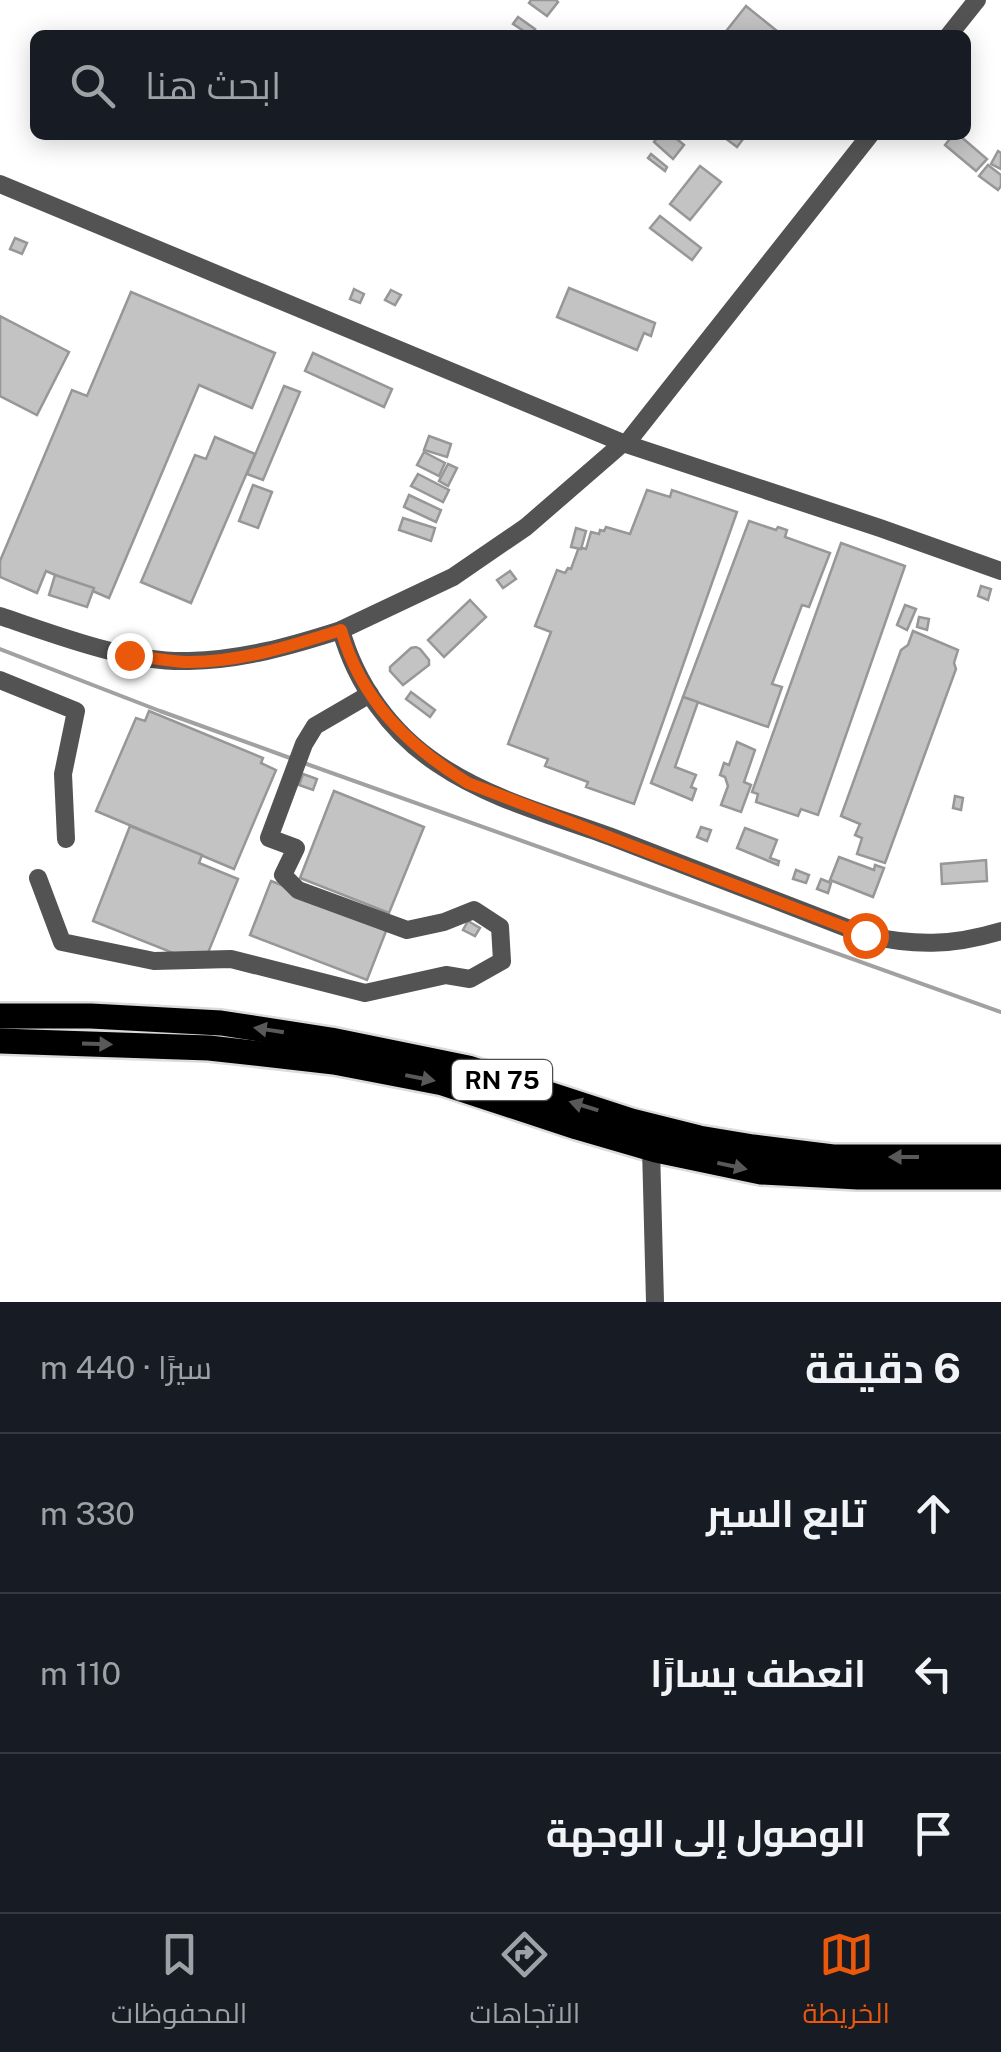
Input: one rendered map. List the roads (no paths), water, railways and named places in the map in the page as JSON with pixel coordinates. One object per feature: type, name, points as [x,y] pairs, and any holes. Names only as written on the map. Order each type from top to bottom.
[{"type":"highway","name":"RN 75","points":[[0,1016],[222,1023],[332,1040],[468,1068],[630,1121],[753,1147],[833,1156],[1001,1157]]},
{"type":"highway","name":"RN 75","points":[[0,1041],[209,1048],[334,1062],[443,1082],[576,1127],[761,1172],[858,1178],[1001,1177]]},
{"type":"street","points":[[953,30],[977,0]]},
{"type":"street","points":[[0,616],[129,655],[185,662],[246,656],[299,644],[341,630],[453,577],[526,527],[624,443],[866,140]]},
{"type":"street","points":[[0,184],[624,443],[1001,571]]},
{"type":"street","points":[[341,630],[349,657],[370,694],[410,742],[468,783],[865,935],[930,944],[970,940],[1001,931]]},
{"type":"street","points":[[0,680],[76,711],[63,774],[66,839]]},
{"type":"street","points":[[38,878],[62,942],[154,962],[230,959],[365,993],[446,974],[470,979],[502,961],[500,927],[474,910],[408,930],[298,890],[283,875],[296,848],[269,838],[304,744],[316,726],[370,694]]},
{"type":"street","points":[[651,1148],[655,1302]]},
{"type":"waterway","points":[[0,649],[290,758]]},
{"type":"waterway","points":[[304,763],[1001,1012]]}]
